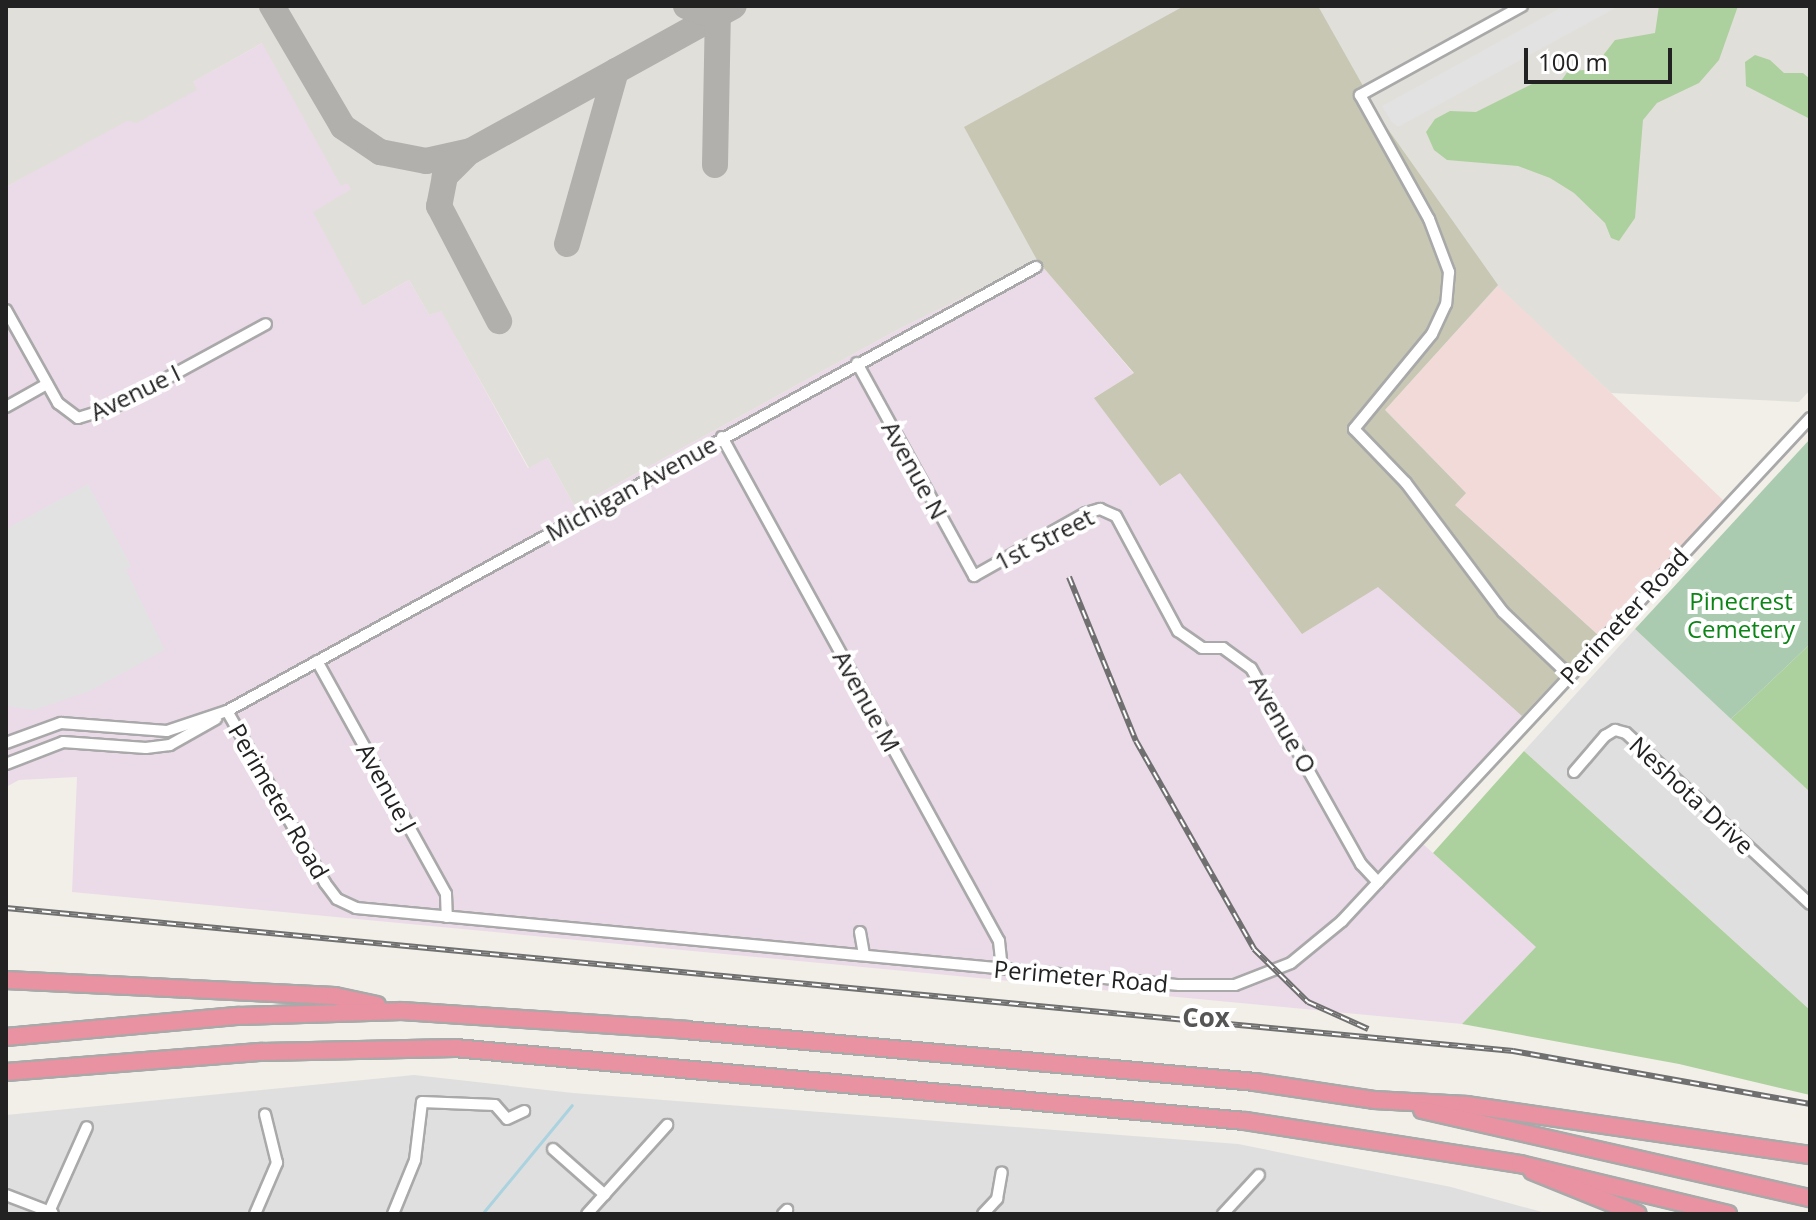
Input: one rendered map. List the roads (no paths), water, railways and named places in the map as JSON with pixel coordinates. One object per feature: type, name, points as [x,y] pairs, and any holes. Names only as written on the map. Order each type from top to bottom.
[{"type":"highway","points":[[6,980],[335,996],[402,1011]]},
{"type":"highway","points":[[6,1037],[239,1016],[402,1011],[685,1030],[1226,1079],[1374,1100],[1810,1198]]},
{"type":"highway","points":[[6,1072],[262,1052],[455,1048],[1245,1121],[1520,1164],[1728,1214]]},
{"type":"highway","points":[[1374,1100],[1467,1105],[1810,1155]]},
{"type":"highway","points":[[1520,1164],[1549,1182],[1607,1198],[1638,1214]]},
{"type":"street","points":[[1522,6],[1360,95],[1429,219],[1449,272],[1446,304],[1432,334],[1354,429],[1406,483],[1503,612],[1569,675]]},
{"type":"street","name":"Michigan Avenue","points":[[6,764],[63,742],[146,748],[170,745],[204,729],[227,711],[317,661],[1036,267]]},
{"type":"street","name":"Avenue I","points":[[6,310],[64,411],[86,418],[266,324]]},
{"type":"street","name":"Avenue N","points":[[857,363],[974,576]]},
{"type":"street","points":[[6,407],[47,384]]},
{"type":"street","name":"Perimeter Road","points":[[227,711],[337,899],[369,911],[1194,986],[1235,985],[1274,973],[1299,958],[1378,882],[1810,418]]},
{"type":"street","name":"Avenue M","points":[[722,437],[999,941],[1002,968]]},
{"type":"street","name":"1st Street","points":[[974,576],[1086,513],[1100,509],[1116,516]]},
{"type":"street","name":"Avenue O","points":[[1116,516],[1178,631],[1202,648],[1223,648],[1251,668],[1361,864],[1378,882]]},
{"type":"street","name":"Avenue J","points":[[317,661],[446,894],[447,917]]},
{"type":"street","name":"Michigan Avenue","points":[[6,743],[61,723],[167,731],[227,711]]},
{"type":"street","name":"Neshota Drive","points":[[1574,772],[1605,736],[1615,730],[1626,733],[1810,904]]},
{"type":"street","points":[[860,932],[864,955]]},
{"type":"street","points":[[393,1214],[415,1160],[422,1102],[495,1105],[507,1119],[524,1111]]},
{"type":"street","points":[[255,1214],[277,1163],[265,1114]]},
{"type":"street","points":[[587,1214],[667,1125]]},
{"type":"street","points":[[6,1195],[51,1213],[87,1127]]},
{"type":"street","points":[[553,1149],[605,1195]]},
{"type":"street","points":[[983,1214],[997,1199],[1002,1172]]},
{"type":"street","points":[[1225,1213],[1259,1175]]},
{"type":"waterway","points":[[482,1214],[572,1105]]},
{"type":"railway","points":[[1069,577],[1136,741],[1254,949],[1308,1002],[1368,1029]]},
{"type":"railway","points":[[6,908],[1513,1051],[1810,1104]]},
{"type":"district","name":"Cox","points":[[1206,1018]]},
{"type":"park label","name":"Pinecrest Cemetery","points":[[1741,615]]}]
